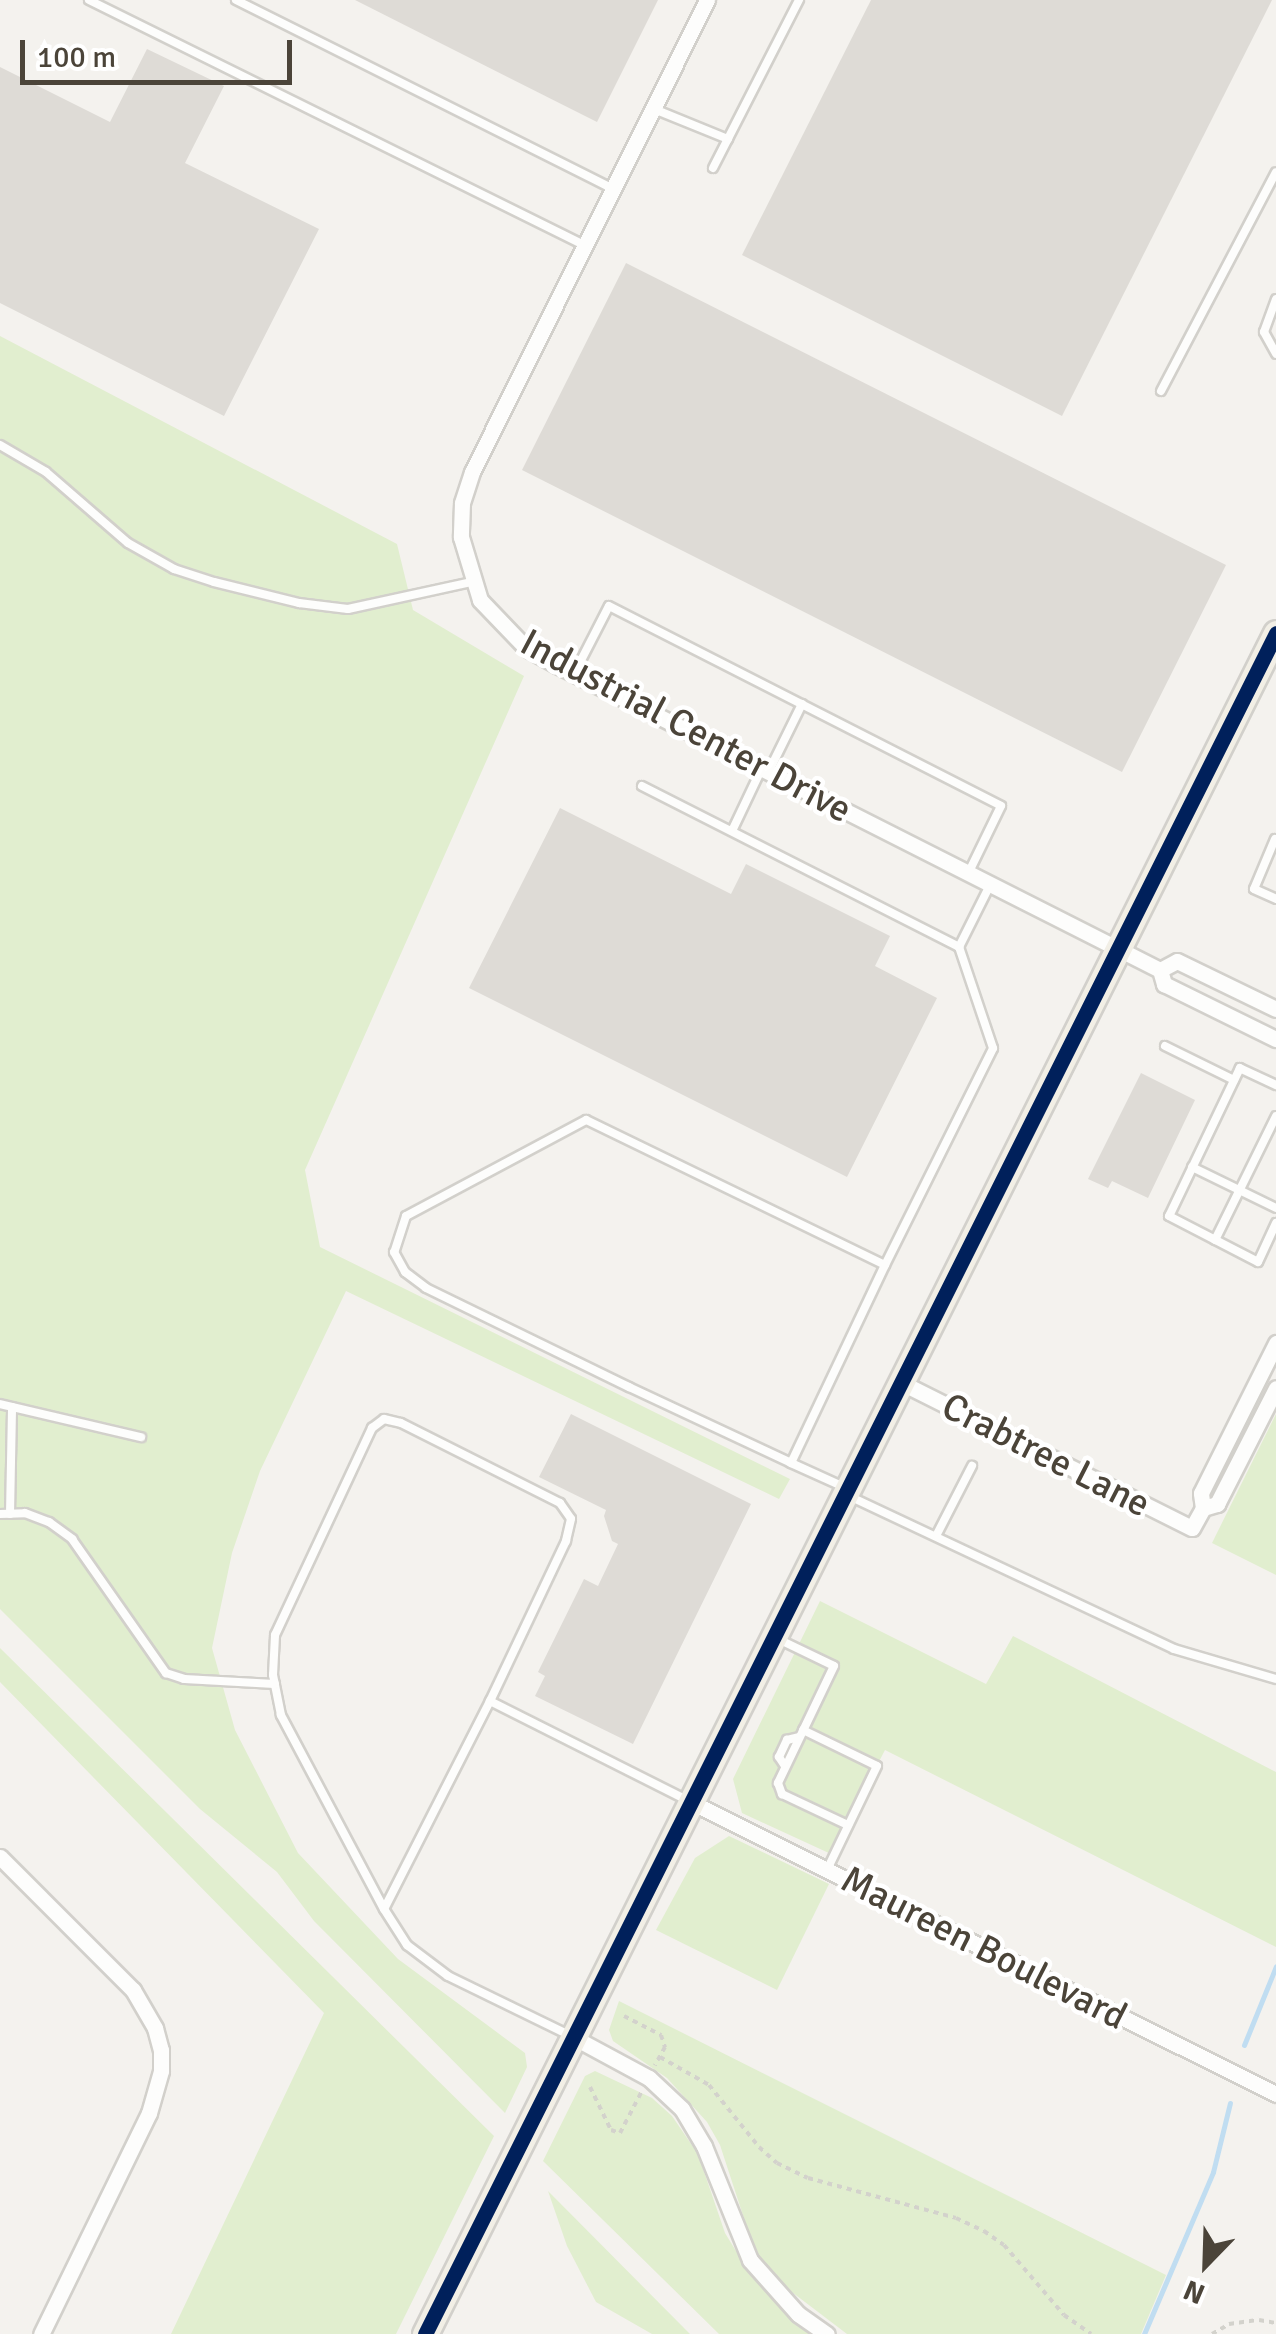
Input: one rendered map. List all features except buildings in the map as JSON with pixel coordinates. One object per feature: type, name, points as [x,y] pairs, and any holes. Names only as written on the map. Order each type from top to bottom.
[{"type":"main road","points":[[425,2334],[1276,633]]},
{"type":"street","name":"Industrial Center Drive","points":[[707,0],[472,472],[462,503],[462,537],[480,600],[514,636],[574,674],[1160,970]]},
{"type":"street","points":[[1276,1009],[1178,960],[1160,970],[1164,984],[1276,1040]]},
{"type":"street","points":[[1276,1343],[1201,1494],[1203,1508],[1217,1504],[1276,1388]]},
{"type":"street","name":"Crabtree Lane","points":[[900,1382],[1192,1528],[1203,1508]]},
{"type":"street","name":"Maureen Boulevard","points":[[691,1802],[1276,2094]]},
{"type":"street","points":[[0,1858],[133,1990],[155,2028],[161,2050],[161,2071],[150,2113],[41,2334]]},
{"type":"street","points":[[574,2037],[637,2070],[682,2109],[704,2146],[750,2260],[798,2314],[827,2334]]},
{"type":"lane","points":[[90,0],[584,245]]},
{"type":"lane","points":[[236,0],[612,188]]},
{"type":"lane","points":[[713,168],[799,0]]},
{"type":"lane","points":[[652,108],[728,138]]},
{"type":"lane","points":[[1162,391],[1276,172]]},
{"type":"lane","points":[[1276,299],[1264,332],[1276,354]]},
{"type":"lane","points":[[0,445],[46,472],[128,543],[174,568],[214,582],[299,604],[348,609],[472,582]]},
{"type":"lane","points":[[574,674],[609,606],[1001,806],[968,874]]},
{"type":"lane","points":[[732,831],[802,704]]},
{"type":"lane","points":[[642,786],[959,946],[993,1048],[791,1463]]},
{"type":"lane","points":[[1276,838],[1254,889],[1276,900]]},
{"type":"lane","points":[[959,946],[990,886]]},
{"type":"lane","points":[[1164,1046],[1234,1080]]},
{"type":"lane","points":[[1276,1085],[1240,1068],[1169,1216],[1258,1262],[1276,1223]]},
{"type":"lane","points":[[1215,1240],[1276,1116]]},
{"type":"lane","points":[[885,1266],[586,1120],[406,1216],[394,1252],[405,1272],[426,1288],[936,1536],[1174,1648],[1276,1678]]},
{"type":"lane","points":[[1192,1167],[1276,1208]]},
{"type":"lane","points":[[0,1404],[141,1437]]},
{"type":"lane","points":[[12,1406],[5,1514],[25,1513],[49,1522],[72,1539],[166,1673],[184,1680],[275,1684]]},
{"type":"lane","points":[[384,1909],[490,1701],[566,1541],[571,1519],[560,1503],[401,1423],[384,1419],[372,1428],[275,1635],[275,1684],[281,1715],[384,1909],[407,1945],[448,1976],[574,2037]]},
{"type":"lane","points":[[936,1536],[972,1466]]},
{"type":"lane","points":[[774,1637],[834,1666],[778,1783],[782,1794],[848,1826]]},
{"type":"lane","points":[[490,1701],[691,1802]]},
{"type":"lane","points":[[801,1734],[877,1766],[827,1870]]},
{"type":"path","points":[[660,2057],[709,2085],[777,2163],[808,2178],[956,2218],[984,2231],[1004,2245],[1064,2316],[1091,2334]]},
{"type":"path","points":[[1212,2334],[1229,2324],[1259,2320],[1276,2323]]},
{"type":"green space","points":[[0,336],[397,544],[413,610],[524,676],[305,1170],[320,1247],[790,1479],[779,1499],[346,1291],[260,1471],[232,1553],[212,1648],[235,1730],[298,1853],[398,1959],[525,2053],[527,2067],[505,2113],[314,1921],[277,1872],[200,1809],[0,1609]]},
{"type":"green space","points":[[1276,1414],[1276,1575],[1212,1543]]},
{"type":"green space","points":[[820,1601],[986,1684],[1013,1636],[1276,1772],[1276,1947],[885,1750],[831,1854],[742,1813],[733,1779]]},
{"type":"green space","points":[[0,1648],[494,2136],[396,2334],[171,2334],[324,2013],[0,1682]]},
{"type":"green space","points":[[729,1836],[829,1884],[777,1990],[656,1930],[695,1858]]},
{"type":"green space","points":[[619,2001],[1166,2275],[1141,2334],[847,2334],[776,2280],[755,2252],[720,2145],[707,2122],[667,2078],[613,2041],[609,2030]]},
{"type":"green space","points":[[595,2071],[652,2098],[672,2116],[698,2154],[725,2233],[750,2274],[809,2334],[719,2334],[543,2161],[585,2076]]},
{"type":"green space","points":[[548,2191],[690,2334],[652,2334],[596,2302],[567,2246]]},
{"type":"waterway","points":[[1244,2045],[1276,1966]]},
{"type":"waterway","points":[[1144,2334],[1213,2172],[1230,2103]]},
{"type":"transit line","points":[[425,2334],[1276,633]]}]
